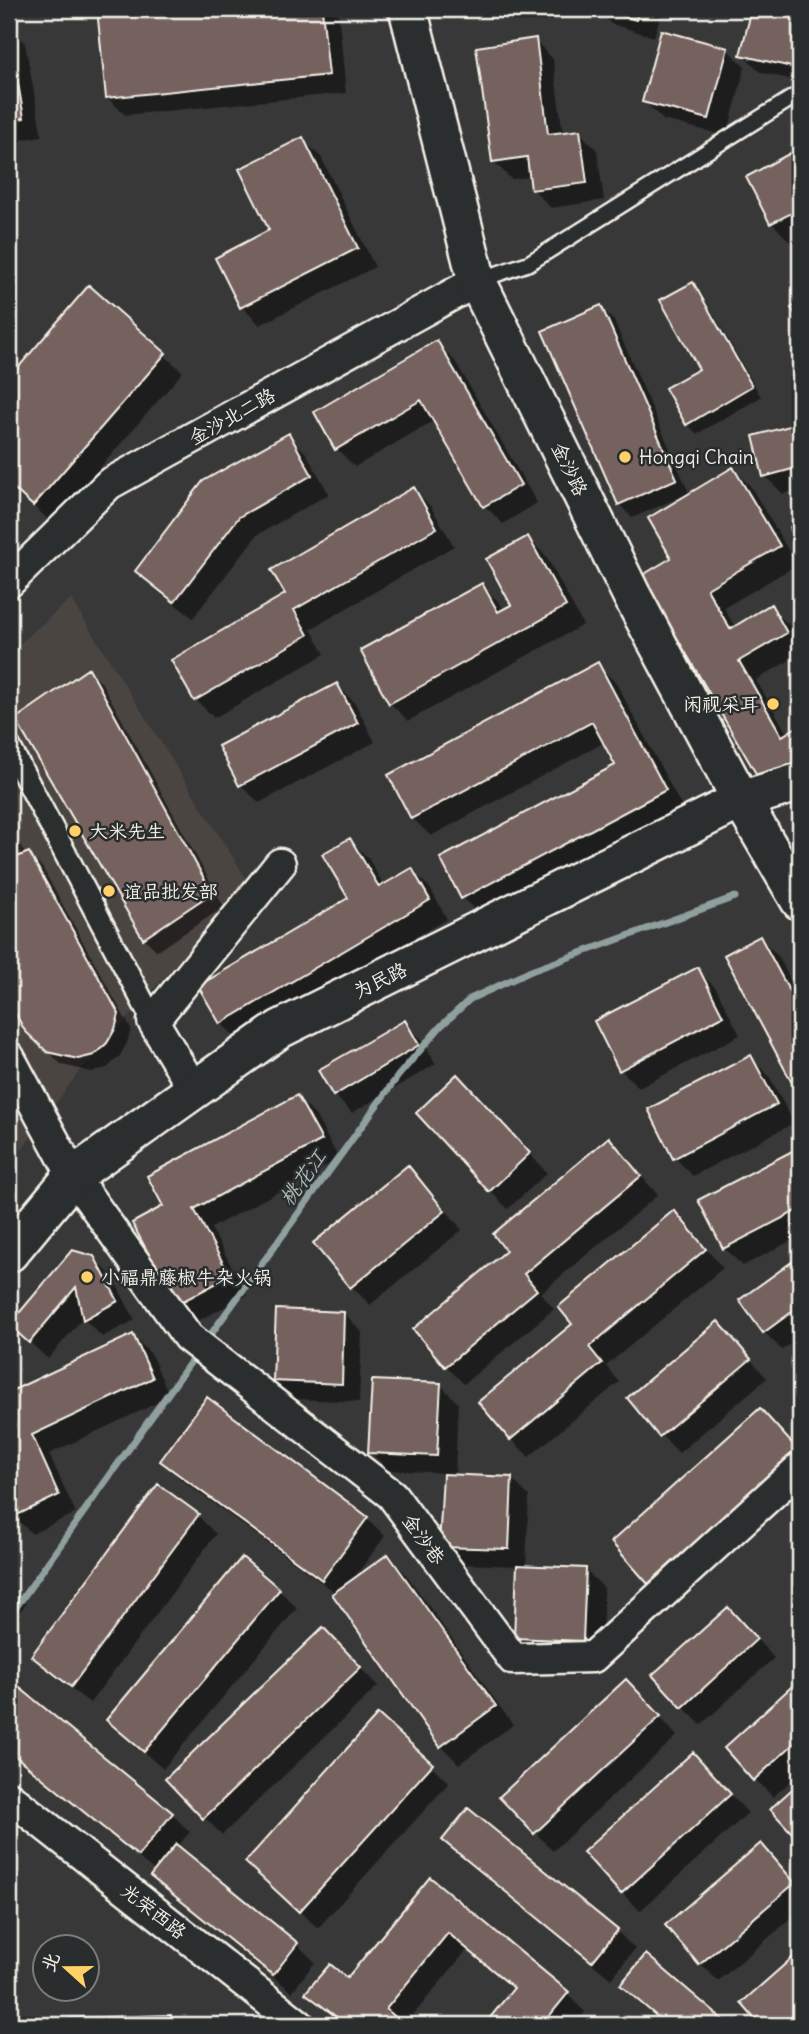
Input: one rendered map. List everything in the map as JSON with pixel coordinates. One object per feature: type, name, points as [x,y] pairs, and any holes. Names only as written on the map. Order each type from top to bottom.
[{"type":"street","name":"金沙路","points":[[408,9],[477,281],[631,594],[741,800],[800,901]]},
{"type":"street","name":"金沙北二路","points":[[9,582],[109,484],[477,281]]},
{"type":"street","points":[[9,746],[153,1021],[194,1090]]},
{"type":"street","name":"为民路","points":[[9,1253],[73,1176],[280,1029],[741,800],[800,782]]},
{"type":"street","points":[[153,1021],[280,864]]},
{"type":"street","name":"金沙巷","points":[[9,1057],[73,1176],[188,1337],[392,1495],[513,1659],[593,1657],[800,1468]]},
{"type":"street","name":"光荣西路","points":[[9,1797],[299,2025]]},
{"type":"lane","points":[[477,281],[529,263],[800,93]]},
{"type":"shaded area","points":[[71,599],[249,883],[78,1073],[9,1167],[9,653]]},
{"type":"building","points":[[97,9],[322,9],[329,75],[106,98]]},
{"type":"building","points":[[600,9],[639,9],[636,20]]},
{"type":"building","points":[[752,9],[800,9],[800,69],[740,55]]},
{"type":"building","points":[[661,30],[728,48],[709,119],[642,102]]},
{"type":"building","points":[[9,32],[24,118],[9,121]]},
{"type":"building","points":[[536,38],[548,134],[580,130],[587,183],[531,190],[527,157],[492,162],[476,47]]},
{"type":"building","points":[[303,137],[358,248],[240,308],[215,258],[269,230],[239,169]]},
{"type":"building","points":[[800,148],[800,209],[770,224],[746,177]]},
{"type":"building","points":[[693,282],[752,386],[686,425],[665,388],[699,369],[660,300]]},
{"type":"building","points":[[89,285],[166,353],[33,506],[9,484],[9,378]]},
{"type":"building","points":[[800,302],[800,321],[791,308]]},
{"type":"building","points":[[601,305],[677,479],[618,505],[542,331]]},
{"type":"building","points":[[437,340],[521,485],[483,507],[421,400],[335,450],[314,412]]},
{"type":"building","points":[[800,423],[800,467],[763,477],[753,436]]},
{"type":"building","points":[[289,433],[312,475],[239,517],[174,602],[135,571],[203,481]]},
{"type":"building","points":[[733,467],[780,546],[707,589],[730,629],[771,604],[787,633],[739,661],[782,736],[800,725],[800,762],[762,784],[641,576],[671,558],[648,518]]},
{"type":"building","points":[[414,487],[437,528],[294,610],[308,635],[194,701],[171,660],[285,594],[271,570]]},
{"type":"building","points":[[800,524],[800,564],[790,527]]},
{"type":"building","points":[[528,536],[566,606],[389,704],[360,650],[482,583],[498,612],[511,605],[486,559]]},
{"type":"building","points":[[598,662],[666,790],[461,899],[440,858],[615,765],[592,722],[411,819],[388,775]]},
{"type":"building","points":[[89,668],[212,893],[143,939],[15,719]]},
{"type":"building","points":[[337,683],[358,723],[239,786],[218,746]]},
{"type":"building","points":[[350,838],[379,887],[412,868],[430,900],[220,1024],[198,986],[348,898],[322,854]]},
{"type":"building","points":[[29,852],[119,1014],[107,1043],[94,1055],[78,1059],[47,1052],[25,1031],[9,1002],[9,860]]},
{"type":"building","points":[[760,936],[800,1011],[800,1098],[724,955]]},
{"type":"building","points":[[698,967],[723,1016],[619,1071],[594,1021]]},
{"type":"building","points":[[405,1020],[419,1045],[333,1096],[318,1070]]},
{"type":"building","points":[[751,1055],[777,1104],[673,1159],[648,1109]]},
{"type":"building","points":[[457,1074],[530,1153],[489,1192],[416,1113]]},
{"type":"building","points":[[297,1095],[322,1140],[194,1209],[230,1276],[176,1305],[132,1223],[163,1206],[147,1176]]},
{"type":"building","points":[[609,1137],[641,1176],[524,1274],[537,1290],[445,1367],[413,1329],[506,1251],[493,1234]]},
{"type":"building","points":[[800,1147],[800,1209],[723,1249],[698,1200]]},
{"type":"building","points":[[408,1165],[445,1211],[350,1288],[313,1243]]},
{"type":"building","points":[[674,1210],[706,1249],[589,1347],[602,1363],[510,1440],[478,1402],[572,1324],[558,1307]]},
{"type":"building","points":[[72,1250],[94,1256],[118,1301],[83,1320],[76,1287],[29,1343],[9,1325]]},
{"type":"building","points":[[800,1256],[800,1306],[763,1333],[739,1300]]},
{"type":"building","points":[[276,1309],[344,1312],[342,1384],[273,1381]]},
{"type":"building","points":[[718,1321],[751,1359],[659,1437],[627,1398]]},
{"type":"building","points":[[133,1334],[153,1378],[32,1435],[59,1495],[13,1517],[9,1509],[9,1392]]},
{"type":"building","points":[[372,1380],[441,1383],[437,1456],[368,1453]]},
{"type":"building","points":[[207,1397],[368,1517],[322,1580],[160,1461]]},
{"type":"building","points":[[760,1408],[798,1450],[648,1584],[611,1542]]},
{"type":"building","points":[[443,1474],[512,1477],[509,1549],[439,1547]]},
{"type":"building","points":[[158,1484],[199,1514],[71,1687],[31,1656]]},
{"type":"building","points":[[388,1554],[496,1706],[440,1747],[332,1594]]},
{"type":"building","points":[[242,1557],[280,1589],[144,1752],[106,1720]]},
{"type":"building","points":[[517,1565],[586,1568],[583,1641],[514,1638]]},
{"type":"building","points":[[728,1607],[757,1639],[682,1708],[652,1675]]},
{"type":"building","points":[[323,1627],[361,1667],[203,1819],[165,1779]]},
{"type":"building","points":[[9,1679],[173,1813],[138,1856],[9,1751]]},
{"type":"building","points":[[626,1679],[661,1716],[534,1834],[499,1797]]},
{"type":"building","points":[[800,1679],[800,1738],[753,1781],[724,1748]]},
{"type":"building","points":[[378,1714],[433,1764],[299,1912],[245,1862]]},
{"type":"building","points":[[693,1752],[731,1794],[621,1894],[583,1852]]},
{"type":"building","points":[[800,1782],[800,1842],[770,1809]]},
{"type":"building","points":[[468,1808],[618,1930],[592,1962],[442,1840]]},
{"type":"building","points":[[761,1843],[795,1883],[699,1965],[665,1925]]},
{"type":"building","points":[[176,1844],[298,1943],[273,1975],[150,1876]]},
{"type":"building","points":[[430,1877],[569,1992],[542,2025],[484,2025],[514,1988],[448,1933],[386,2009],[405,2025],[347,2025],[305,1993],[330,1964],[347,1978]]},
{"type":"building","points":[[800,1951],[800,2020],[794,2025],[760,2025],[741,2003]]},
{"type":"building","points":[[646,1954],[729,2025],[667,2025],[620,1985]]},
{"type":"building","points":[[171,2015],[171,2025],[70,2025],[70,2018]]},
{"type":"waterway","name":"桃花江","points":[[206,1341],[398,1076],[440,1027],[470,999],[531,971],[735,897]]},
{"type":"waterway","name":"桃花江","points":[[9,1617],[197,1353]]},
{"type":"place","name":"Hongqi Chain","points":[[625,457]]},
{"type":"place","name":"闲视采耳","points":[[773,704]]},
{"type":"place","name":"大米先生","points":[[75,831]]},
{"type":"place","name":"谊品批发部","points":[[109,891]]},
{"type":"place","name":"小福鼎藤椒牛杂火锅","points":[[87,1277]]}]
